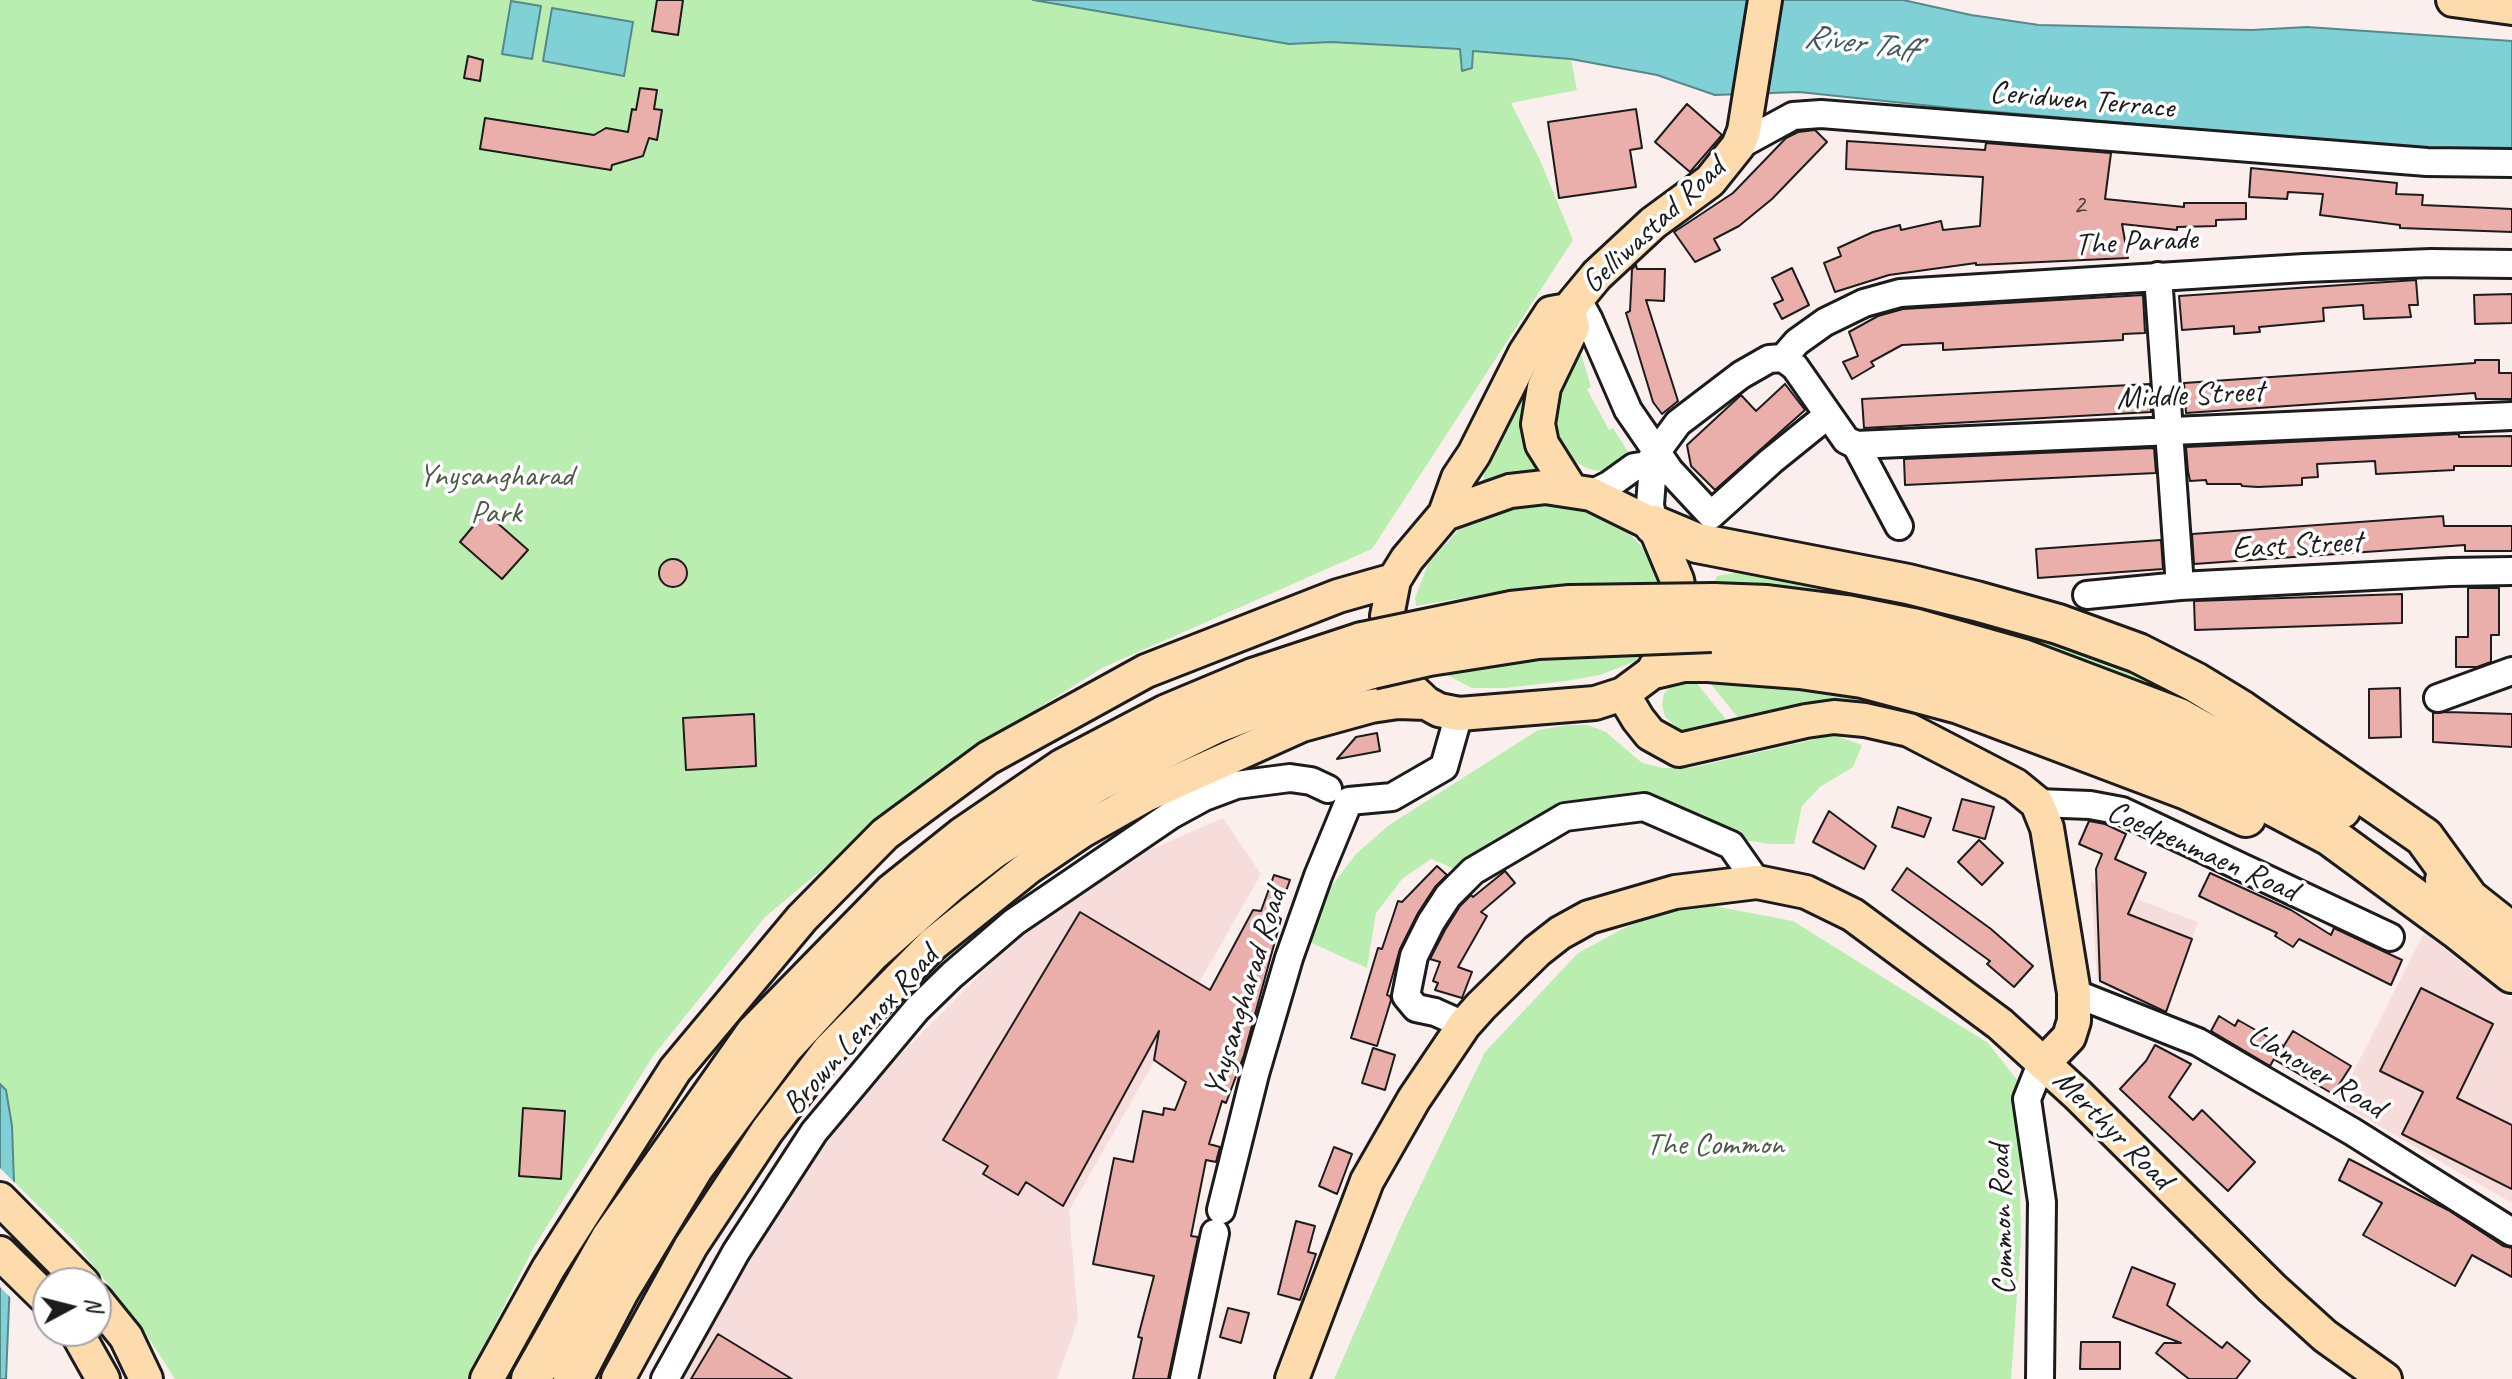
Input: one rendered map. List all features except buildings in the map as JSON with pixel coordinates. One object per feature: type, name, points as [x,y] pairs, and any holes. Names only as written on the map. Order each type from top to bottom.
[{"type":"highway","points":[[1654,525],[1697,543],[1908,584],[1976,601],[2058,624],[2138,653],[2241,710],[2424,837],[2466,895]]},
{"type":"highway","points":[[531,1379],[611,1238],[755,1034],[893,893],[963,837],[1064,768],[1167,714],[1253,678],[1367,655],[1511,611],[1570,605],[1712,617],[1779,636],[1858,646],[1948,666],[2017,687],[2138,735],[2330,836],[2512,973]]},
{"type":"highway","points":[[1712,617],[1767,605],[1846,615],[1917,629],[2023,659],[2179,718],[2387,838],[2466,895],[2512,933]]},
{"type":"highway","points":[[573,1379],[619,1291],[694,1167],[784,1046],[881,943],[993,849],[1097,782],[1215,724],[1288,696],[1367,655]]},
{"type":"highway","points":[[1658,668],[1683,662],[1708,662],[1800,669],[1862,678],[1959,704],[2187,790],[2259,823],[2330,836]]},
{"type":"main road","name":"Gelliwastad Road","points":[[1445,514],[1458,478],[1474,454],[1525,353],[1551,313],[1572,304],[1597,275],[1653,223],[1710,181],[1741,139],[1765,0]]},
{"type":"main road","points":[[2453,0],[2512,8]]},
{"type":"main road","points":[[1572,304],[1573,327],[1544,387],[1538,424],[1542,444],[1581,492]]},
{"type":"main road","points":[[1545,487],[1581,492],[1654,525],[1677,580],[1682,605],[1681,628],[1671,649],[1658,668],[1623,694],[1595,703],[1459,714],[1439,710],[1426,703],[1400,673],[1391,646],[1387,616],[1394,580],[1407,559],[1445,514],[1510,491],[1545,487]]},
{"type":"main road","points":[[487,1379],[548,1269],[675,1070],[802,918],[885,834],[988,758],[1146,671],[1308,607],[1394,580]]},
{"type":"main road","points":[[1623,694],[1650,734],[1679,750],[1806,721],[1834,717],[1865,720],[1909,730],[2015,785],[2037,803]]},
{"type":"main road","points":[[618,1379],[691,1246],[767,1131],[829,1050],[933,944],[1029,867],[1082,831],[1144,796],[1302,725],[1371,706],[1398,702],[1426,703]]},
{"type":"main road","name":"Merthyr Road","points":[[2037,803],[2047,828],[2074,993],[2074,1021],[2069,1037],[2044,1063],[2272,1288],[2325,1336],[2385,1379]]},
{"type":"main road","points":[[1292,1379],[1367,1181],[1414,1099],[1464,1025],[1507,979],[1560,933],[1589,917],[1675,892],[1757,882],[1806,892],[1853,915],[2000,1024],[2044,1063]]},
{"type":"main road","points":[[0,1199],[68,1267]]},
{"type":"main road","points":[[0,1253],[32,1284]]},
{"type":"main road","points":[[112,1320],[126,1337],[146,1379]]},
{"type":"main road","points":[[85,1347],[103,1379]]},
{"type":"street","name":"Ceridwen Terrace","points":[[1741,139],[1793,116],[1821,114],[2427,162],[2512,163]]},
{"type":"street","name":"The Parade","points":[[1783,358],[1797,342],[1825,322],[1864,303],[1900,293],[2158,276],[2431,263],[2512,264]]},
{"type":"street","points":[[2158,276],[2180,586]]},
{"type":"street","points":[[1572,304],[1589,320],[1652,459],[1711,515],[1828,415]]},
{"type":"street","points":[[1581,492],[1609,485],[1634,467],[1652,459],[1678,423],[1741,375],[1769,359],[1783,358],[1795,367],[1846,440],[1864,445],[1899,526]]},
{"type":"street","name":"Middle Street","points":[[1864,445],[2512,416]]},
{"type":"street","points":[[1652,459],[1650,505],[1654,525]]},
{"type":"street","name":"East Street","points":[[2087,595],[2180,586],[2453,571],[2512,571]]},
{"type":"street","points":[[2438,698],[2512,671]]},
{"type":"street","points":[[1339,795],[1392,797],[1444,767],[1459,714]]},
{"type":"street","name":"Brown Lennox Road","points":[[665,1379],[736,1252],[814,1132],[917,1009],[952,975],[1014,922],[1171,815],[1204,797],[1236,785],[1290,778],[1311,781],[1339,795]]},
{"type":"street","name":"Ynysangharad Road","points":[[1184,1379],[1218,1221],[1255,1074],[1289,958],[1318,876],[1339,795]]},
{"type":"street","name":"Coedpenmaen Road","points":[[2037,803],[2090,805],[2122,811],[2390,937]]},
{"type":"street","points":[[1464,1025],[1435,1012],[1416,1008],[1406,996],[1419,945],[1448,896],[1473,871],[1565,817],[1644,807],[1731,845],[1757,882]]},
{"type":"street","name":"Llanover Road","points":[[2074,993],[2198,1042],[2353,1132],[2512,1232]]},
{"type":"street","name":"Common Road","points":[[2040,1379],[2042,1202],[2027,1099],[2044,1063]]},
{"type":"shaded area","points":[[1223,818],[1261,874],[1069,1211],[1078,1320],[1057,1379],[673,1379],[704,1313],[865,1090],[1014,940],[1140,854]]},
{"type":"shaded area","points":[[2091,882],[2198,922],[2165,1012],[2097,979]]},
{"type":"shaded area","points":[[2424,933],[2512,1000],[2512,1203],[2338,1102]]},
{"type":"green space","name":"Ynysangharad Park","points":[[0,0],[1033,0],[1289,44],[1331,42],[1460,49],[1462,70],[1472,51],[1571,59],[1577,90],[1511,103],[1540,160],[1573,240],[1372,549],[1102,668],[945,767],[765,917],[653,1056],[534,1247],[467,1379],[175,1379],[141,1326],[112,1289],[112,1267],[94,1267],[74,1241],[14,1182],[12,1126],[6,1090],[0,1084]]},
{"type":"green space","points":[[1558,319],[1528,447],[1535,469],[1483,481],[1486,462]]},
{"type":"green space","points":[[1579,347],[1591,387],[1587,389],[1609,430],[1613,428],[1632,458],[1606,472],[1577,463],[1561,448],[1553,431],[1561,379]]},
{"type":"green space","points":[[1536,502],[1578,506],[1618,521],[1646,551],[1660,583],[1509,590],[1416,606],[1415,598],[1428,564],[1461,527],[1497,508]]},
{"type":"green space","points":[[1734,573],[1866,587],[2126,662],[2262,739],[2152,686],[2036,642],[1891,604],[1714,583],[1717,576]]},
{"type":"green space","points":[[1646,650],[1636,661],[1600,675],[1505,688],[1472,688],[1443,673],[1499,662],[1576,653]]},
{"type":"green space","points":[[1702,673],[1900,699],[1899,709],[1844,700],[1788,706],[1739,719]]},
{"type":"green space","points":[[1691,676],[1728,722],[1681,731],[1665,717],[1662,704],[1664,694],[1672,684]]},
{"type":"green space","points":[[1588,725],[1606,732],[1642,763],[1663,768],[1690,768],[1834,735],[1862,745],[1853,767],[1820,787],[1802,806],[1794,844],[1737,839],[1642,800],[1462,872],[1431,859],[1403,878],[1376,913],[1367,968],[1305,940],[1327,892],[1356,854],[1389,825],[1538,730]]},
{"type":"green space","name":"The Common","points":[[1693,902],[1793,921],[1988,1043],[2018,1081],[2021,1239],[2011,1379],[1334,1379],[1402,1224],[1485,1052],[1578,953],[1628,926]]},
{"type":"water","name":"River Taff","points":[[1033,0],[1903,0],[1971,15],[2039,25],[2252,30],[2307,27],[2512,41],[2512,152],[2464,152],[1799,92],[1715,95],[1657,75],[1571,59],[1473,51],[1472,68],[1462,71],[1460,49],[1331,42],[1289,44]]},
{"type":"water","points":[[511,1],[541,6],[532,59],[502,54]]},
{"type":"water","points":[[552,8],[633,22],[624,76],[543,61]]},
{"type":"water","points":[[0,1084],[6,1090],[12,1126],[14,1182],[6,1379],[0,1379]]},
{"type":"pier","points":[[0,1168],[18,1186],[15,1302],[0,1287]]}]
